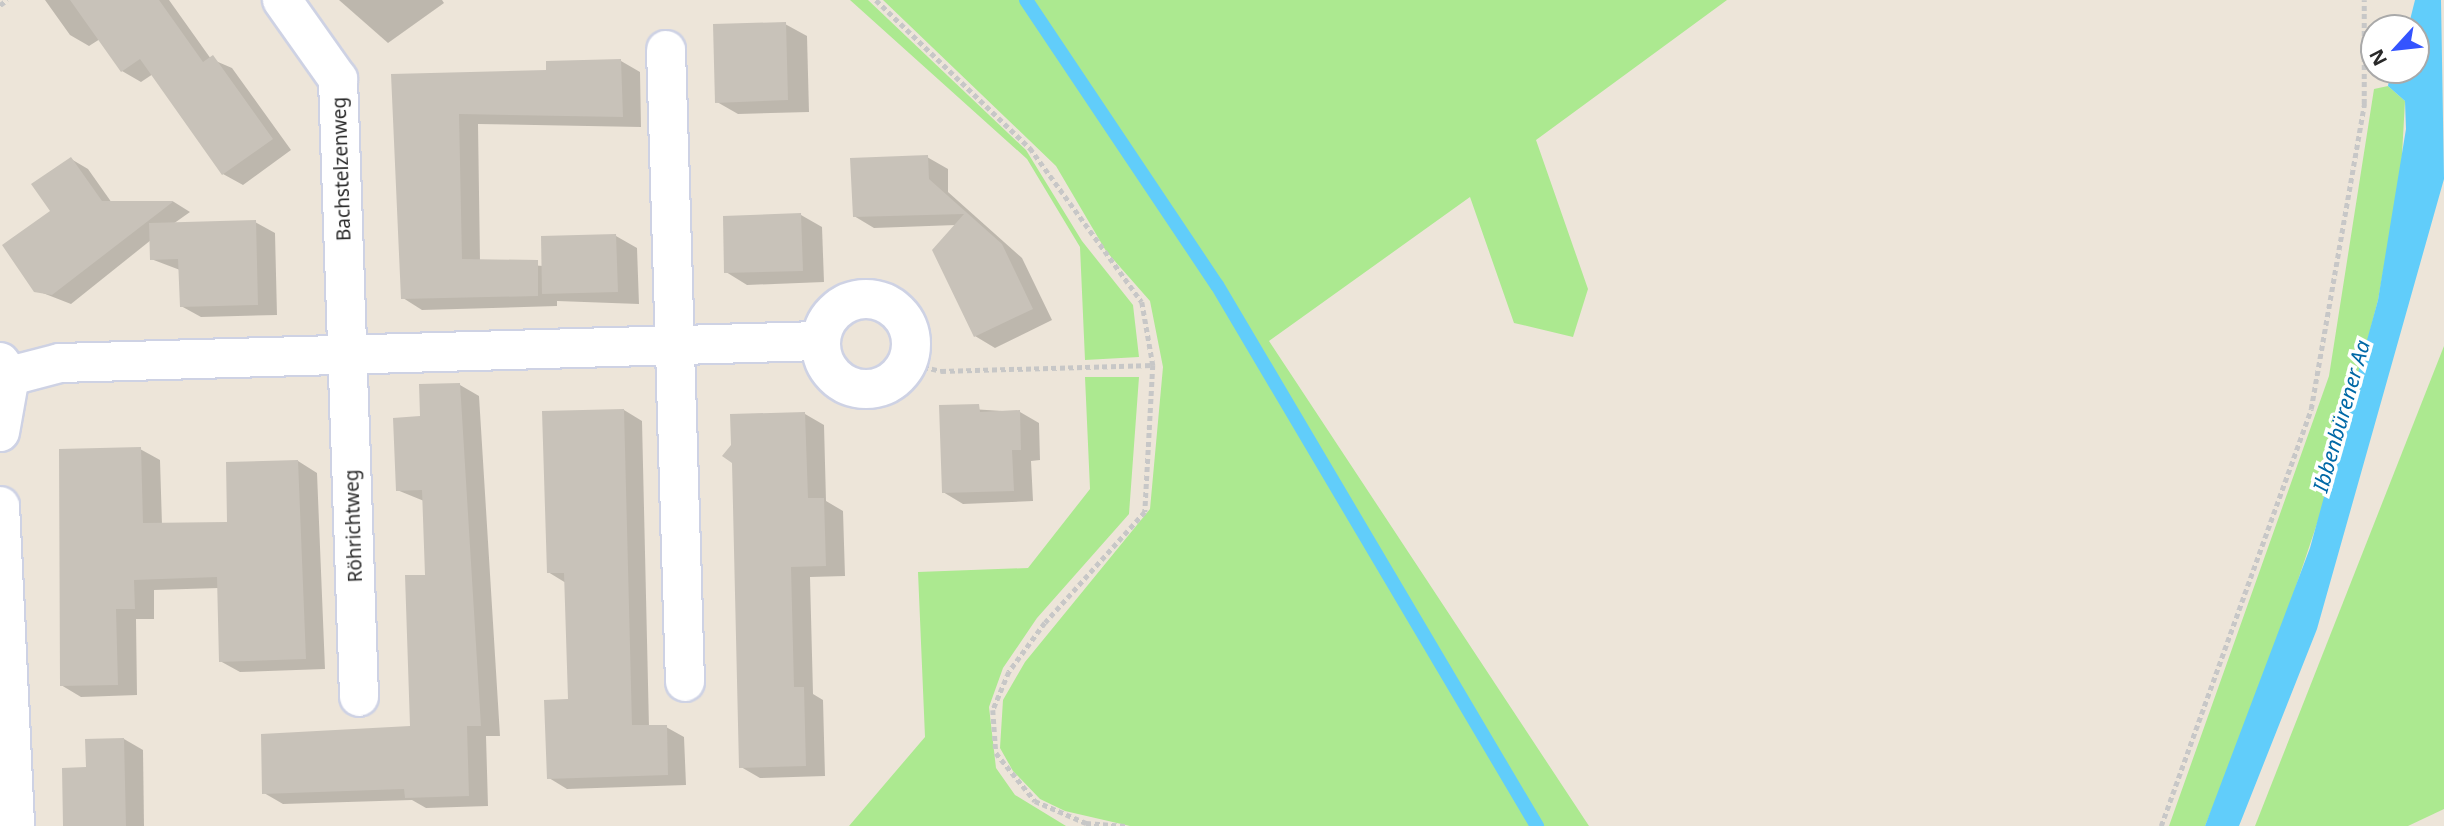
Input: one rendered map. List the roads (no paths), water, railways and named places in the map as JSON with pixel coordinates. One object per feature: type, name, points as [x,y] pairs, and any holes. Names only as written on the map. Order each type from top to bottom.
[{"type":"street","name":"Bachstelzenweg","points":[[282,0],[338,79],[348,356]]},
{"type":"street","points":[[666,50],[685,682]]},
{"type":"street","points":[[877,301],[905,322],[907,363],[888,384],[848,386],[827,368],[821,341],[843,305],[877,301]]},
{"type":"street","points":[[0,432],[5,369],[60,363],[821,341]]},
{"type":"street","name":"Röhrichtweg","points":[[348,356],[359,697]]},
{"type":"street","points":[[0,506],[15,826]]},
{"type":"water","points":[[2415,0],[2441,0],[2444,179],[2317,629],[2239,826],[2205,826],[2310,548],[2378,300],[2406,129],[2405,101],[2388,84],[2430,84],[2430,14],[2412,14]]},
{"type":"waterway","points":[[1026,0],[1217,285],[1537,826]]},
{"type":"water label","name":"Ibbenbürener Aa","points":[[2341,416]]}]
